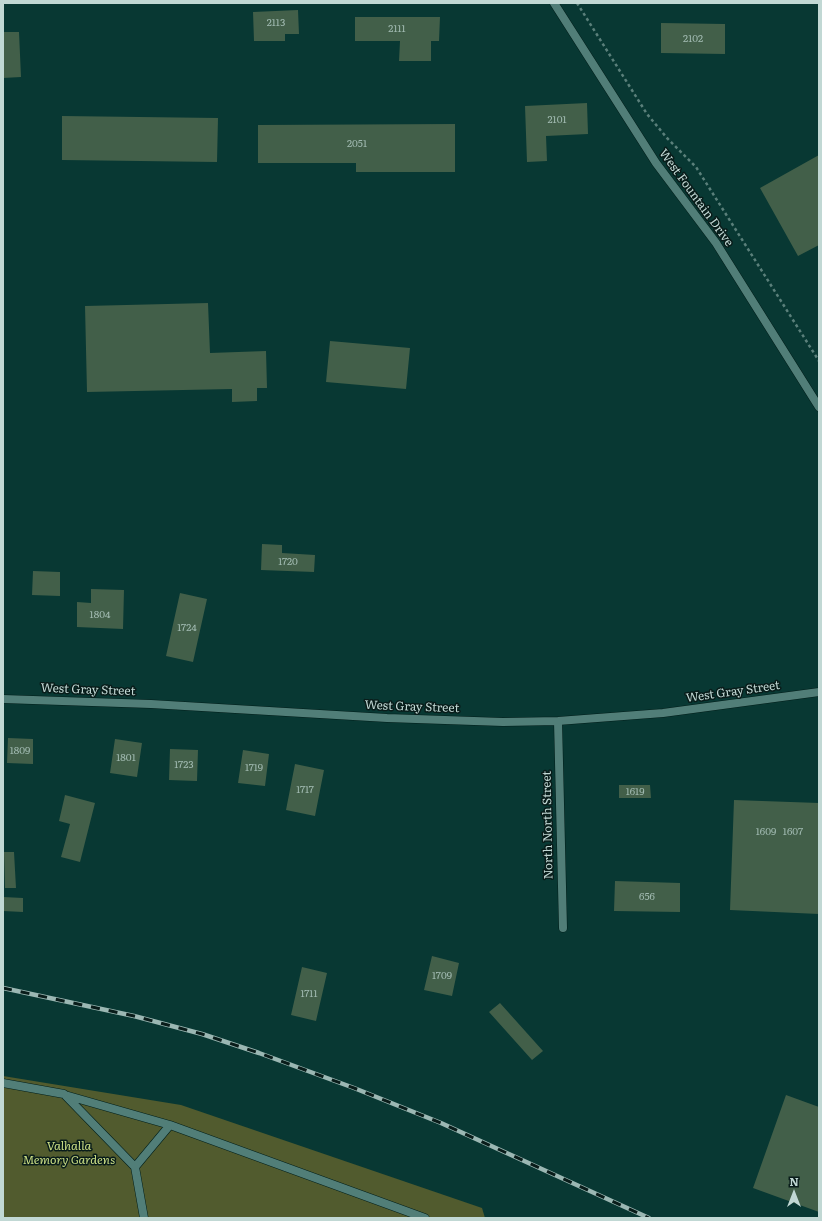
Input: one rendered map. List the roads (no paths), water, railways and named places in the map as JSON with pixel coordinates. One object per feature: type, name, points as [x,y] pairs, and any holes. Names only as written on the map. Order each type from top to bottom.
[{"type":"street","name":"West Fountain Drive","points":[[554,3],[656,163],[716,243],[819,407]]},
{"type":"street","name":"West Gray Street","points":[[3,699],[151,704],[387,718],[503,722],[558,721],[671,713],[819,692]]},
{"type":"street","name":"North North Street","points":[[558,721],[562,928]]},
{"type":"street","points":[[3,1082],[64,1094],[170,1124],[425,1218]]},
{"type":"street","points":[[64,1094],[135,1167],[144,1218]]},
{"type":"street","points":[[135,1167],[170,1124]]},
{"type":"railway","points":[[3,988],[134,1016],[202,1034],[259,1053],[354,1088],[441,1123],[649,1218]]},
{"type":"park label","name":"Valhalla Memory Gardens","points":[[69,1153]]}]
